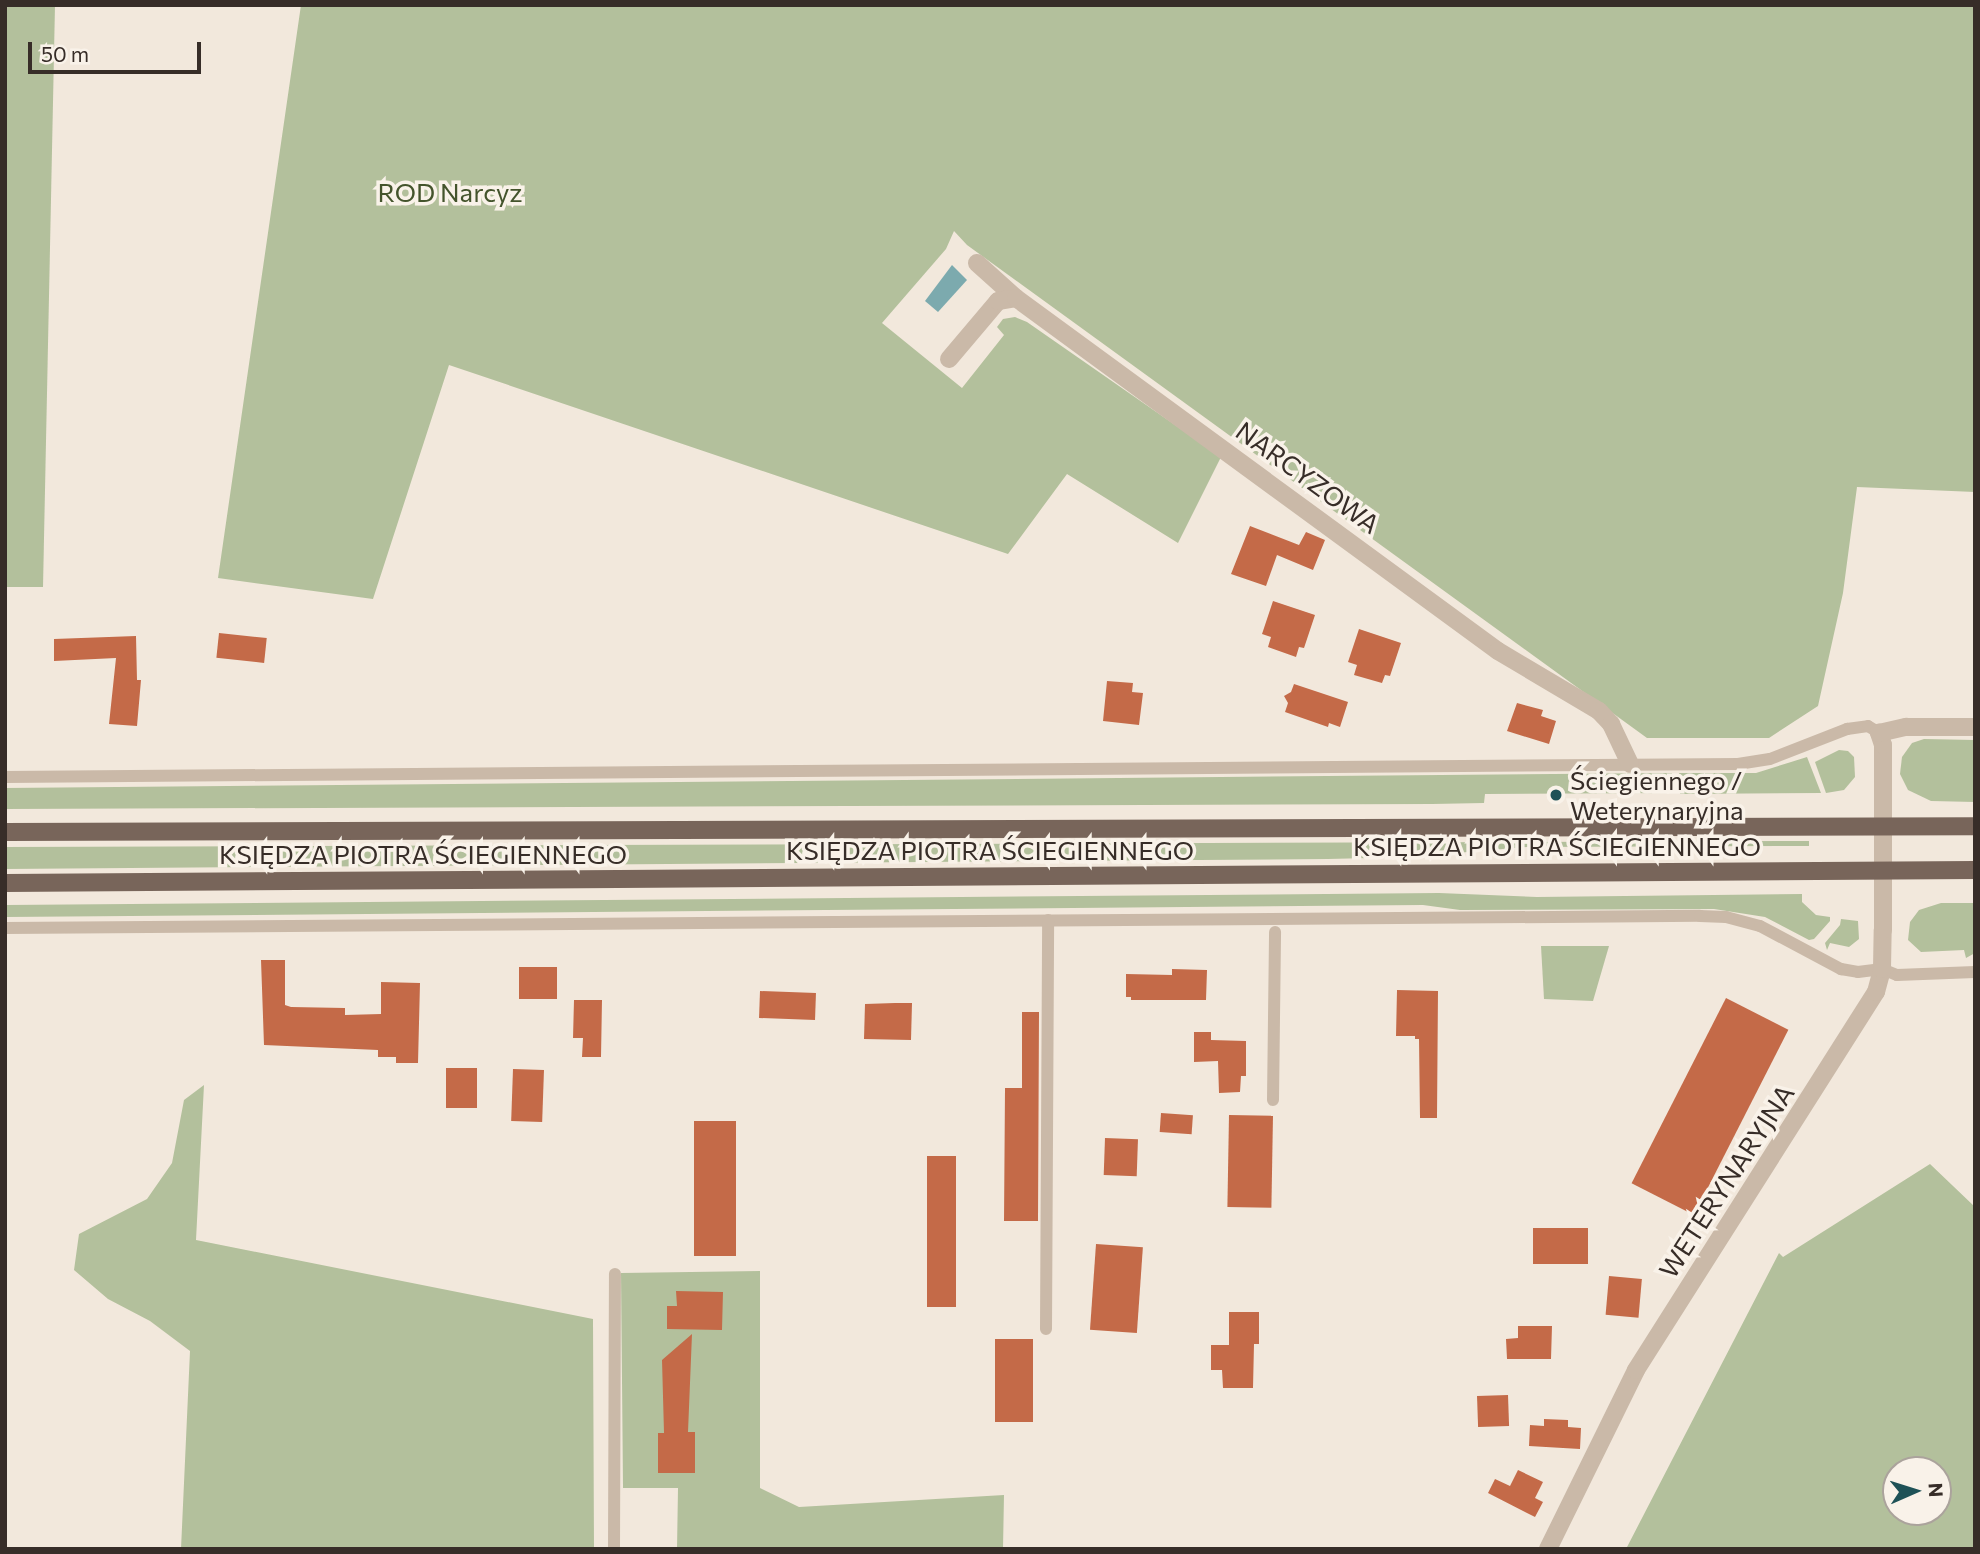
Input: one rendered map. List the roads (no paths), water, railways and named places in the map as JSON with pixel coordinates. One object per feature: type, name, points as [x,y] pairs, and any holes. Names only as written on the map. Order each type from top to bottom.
[{"type":"main road","name":"KSIĘDZA PIOTRA ŚCIEGIENNEGO","points":[[5,832],[1975,825]]},
{"type":"main road","name":"KSIĘDZA PIOTRA ŚCIEGIENNEGO","points":[[5,883],[1975,870]]},
{"type":"street","name":"NARCYZOWA","points":[[977,263],[1016,298],[1498,650],[1599,711],[1611,724],[1630,764]]},
{"type":"street","points":[[949,359],[998,301],[1016,298]]},
{"type":"street","points":[[1879,733],[1906,727],[1975,727]]},
{"type":"street","name":"WETERYNARYJNA","points":[[1548,1549],[1636,1370],[1876,992],[1882,969],[1884,870],[1883,745],[1879,733]]},
{"type":"lane","points":[[5,777],[1738,764],[1770,759],[1847,729],[1868,726],[1879,733]]},
{"type":"lane","points":[[5,928],[1726,917],[1760,926],[1841,969],[1858,972],[1882,969],[1897,975],[1975,972]]},
{"type":"lane","points":[[1046,1329],[1048,920]]},
{"type":"lane","points":[[1273,1100],[1275,932]]},
{"type":"lane","points":[[1955,973],[1975,963]]},
{"type":"lane","points":[[614,1549],[615,1274]]},
{"type":"water","points":[[952,265],[967,280],[938,312],[925,301]]},
{"type":"place","name":"Ściegiennego / Weterynaryjna","points":[[1556,795]]},
{"type":"park label","name":"ROD Narcyz","points":[[450,192]]}]
